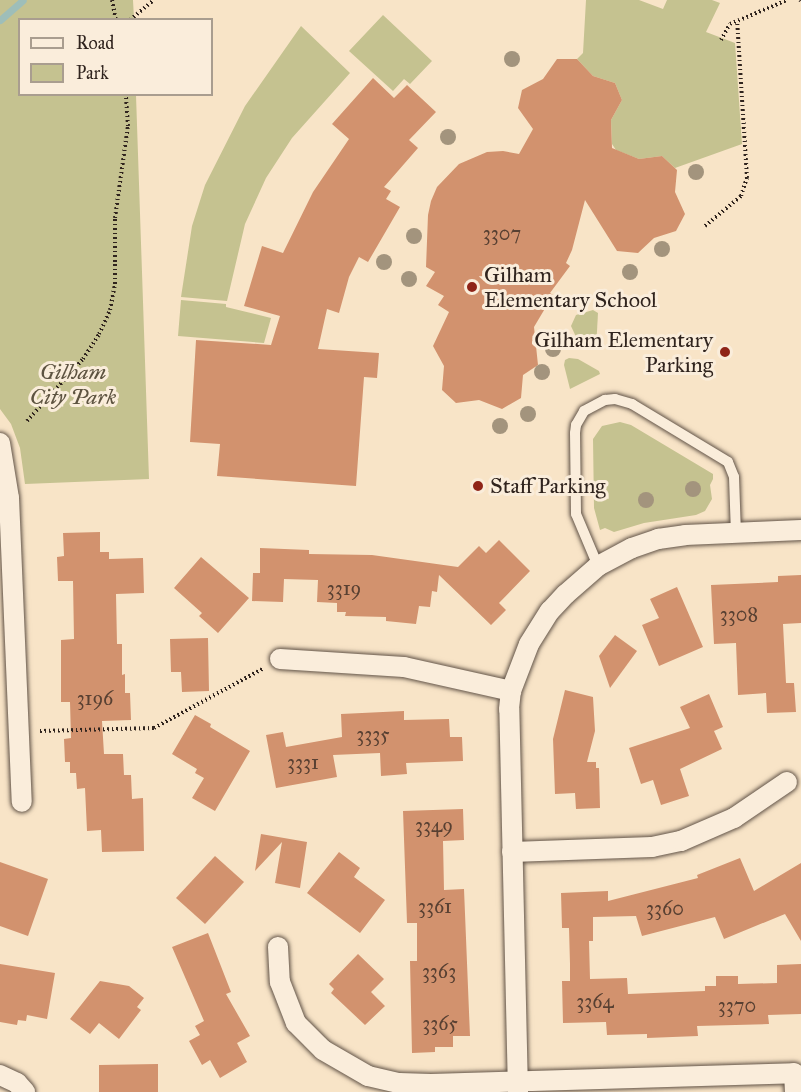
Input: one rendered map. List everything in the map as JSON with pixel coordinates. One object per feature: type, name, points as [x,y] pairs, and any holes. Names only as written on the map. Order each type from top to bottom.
[{"type":"street","points":[[0,443],[8,482],[8,641],[22,802]]},
{"type":"street","points":[[518,1087],[508,709],[510,691],[529,644],[550,611],[566,594],[598,566],[632,548],[658,539],[736,532],[801,530]]},
{"type":"street","points":[[280,659],[404,667],[510,691]]},
{"type":"street","points":[[512,852],[652,847],[681,841],[708,832],[734,818],[787,782]]},
{"type":"street","points":[[278,947],[280,982],[296,1023],[323,1050],[368,1076],[399,1083],[518,1087],[794,1073],[795,1092]]},
{"type":"street","points":[[0,1075],[17,1083],[25,1092]]},
{"type":"lane","points":[[598,566],[576,514],[575,433],[576,425],[584,411],[605,400],[615,399],[632,404],[728,462],[734,477],[736,532]]},
{"type":"path","points":[[112,0],[116,18]]},
{"type":"path","points":[[132,18],[154,0]]},
{"type":"path","points":[[721,40],[730,24],[787,0]]},
{"type":"path","points":[[705,226],[741,196],[747,178],[737,21]]},
{"type":"path","points":[[27,421],[83,359],[99,334],[110,310],[115,284],[115,218],[128,126],[126,96]]},
{"type":"path","points":[[40,731],[154,728],[280,659]]},
{"type":"green space","name":"Gilham City Park","points":[[0,0],[133,0],[134,18],[18,18],[18,96],[136,96],[149,479],[25,484],[20,448],[11,424],[0,409]]},
{"type":"green space","points":[[586,0],[639,0],[663,9],[667,0],[712,0],[720,3],[706,32],[735,43],[742,144],[675,168],[662,156],[639,159],[616,150],[612,144],[611,120],[622,100],[615,83],[593,76],[577,59],[583,53]]},
{"type":"green space","points":[[383,15],[432,61],[410,84],[404,79],[393,91],[349,51]]},
{"type":"green space","points":[[301,26],[350,73],[292,138],[266,178],[245,224],[227,301],[181,297],[192,226],[205,185],[245,106]]},
{"type":"green space","points":[[181,300],[226,304],[226,307],[271,318],[264,343],[178,336]]},
{"type":"green space","points":[[593,310],[598,313],[596,349],[577,339],[571,326],[576,315]]},
{"type":"green space","points":[[578,359],[599,371],[600,374],[570,389],[564,365],[565,360]]},
{"type":"green space","points":[[620,422],[631,425],[713,474],[710,485],[712,499],[705,511],[696,515],[644,523],[614,532],[605,528],[600,530],[594,508],[593,439],[602,426]]},
{"type":"building","points":[[557,59],[577,59],[593,76],[615,83],[622,100],[611,120],[612,148],[639,159],[662,156],[677,170],[675,192],[685,214],[676,231],[654,238],[638,253],[617,251],[585,200],[572,250],[566,263],[570,266],[550,293],[553,295],[534,327],[538,365],[523,375],[521,398],[502,409],[479,400],[456,403],[442,390],[444,366],[433,346],[449,312],[438,305],[444,296],[426,286],[435,272],[426,267],[428,215],[431,201],[437,187],[459,164],[487,152],[503,151],[519,154],[533,129],[518,108],[522,90],[543,79]]},
{"type":"building","points":[[373,78],[394,98],[407,85],[436,112],[409,140],[418,148],[384,187],[391,191],[386,199],[400,207],[368,262],[359,257],[349,277],[339,313],[327,309],[318,349],[379,353],[377,378],[364,377],[356,486],[217,476],[220,444],[190,442],[196,340],[271,345],[280,316],[244,306],[262,246],[283,253],[313,192],[349,139],[332,124]]},
{"type":"building","points":[[100,532],[100,552],[109,552],[109,559],[143,558],[144,593],[116,594],[117,644],[122,644],[122,675],[125,674],[125,693],[130,693],[131,720],[102,721],[104,754],[123,754],[124,775],[131,775],[132,799],[143,798],[144,851],[102,852],[101,830],[87,831],[85,788],[77,789],[76,773],[70,773],[70,762],[65,762],[64,739],[71,738],[70,702],[61,702],[61,640],[74,639],[73,581],[58,581],[57,557],[64,556],[63,533]]},
{"type":"building","points":[[499,540],[530,571],[499,603],[506,610],[491,625],[439,575],[437,592],[432,591],[430,607],[419,606],[416,624],[386,621],[386,617],[345,616],[346,612],[337,612],[337,603],[317,602],[318,580],[284,579],[283,602],[252,601],[253,573],[260,573],[260,548],[309,550],[309,554],[372,555],[458,567],[479,546],[486,553]]},
{"type":"building","points":[[201,557],[249,598],[218,633],[199,616],[202,613],[174,588]]},
{"type":"building","points":[[801,575],[801,623],[783,624],[786,683],[794,683],[796,712],[767,713],[766,693],[738,695],[736,643],[714,644],[711,585],[778,582],[778,576]]},
{"type":"building","points":[[677,587],[703,647],[659,666],[642,625],[659,618],[650,599]]},
{"type":"building","points":[[615,635],[637,651],[610,688],[599,656]]},
{"type":"building","points":[[208,638],[209,691],[182,692],[181,672],[171,672],[170,639]]},
{"type":"building","points":[[565,690],[593,697],[595,731],[587,762],[596,762],[596,768],[599,768],[600,808],[576,809],[575,793],[555,794],[553,739]]},
{"type":"building","points":[[709,694],[723,727],[714,731],[722,749],[680,769],[689,796],[661,805],[653,780],[641,784],[629,748],[690,728],[680,707]]},
{"type":"building","points":[[404,711],[404,720],[449,719],[450,737],[462,737],[463,761],[406,763],[407,774],[381,776],[380,753],[333,755],[337,777],[276,788],[266,735],[283,732],[286,747],[342,737],[341,714]]},
{"type":"building","points":[[195,715],[211,724],[210,727],[250,751],[215,811],[192,798],[204,778],[195,773],[197,769],[172,754]]},
{"type":"building","points":[[463,809],[464,840],[443,841],[444,890],[464,889],[470,1036],[453,1036],[453,1047],[435,1047],[435,1052],[412,1053],[410,961],[417,961],[417,923],[407,923],[403,811]]},
{"type":"building","points":[[261,834],[307,842],[300,888],[275,883],[282,842],[255,871]]},
{"type":"building","points":[[339,852],[360,868],[354,877],[385,900],[360,933],[307,893]]},
{"type":"building","points":[[215,856],[244,882],[205,924],[176,898]]},
{"type":"building","points":[[740,858],[754,891],[801,863],[801,941],[785,914],[724,939],[715,917],[642,936],[636,916],[593,917],[593,941],[589,941],[590,979],[627,978],[628,994],[705,991],[705,986],[716,986],[716,976],[738,976],[738,984],[777,983],[777,965],[801,964],[801,1014],[768,1015],[769,1024],[697,1026],[698,1036],[647,1038],[647,1034],[607,1035],[606,1022],[563,1023],[562,981],[570,981],[570,964],[569,928],[562,928],[561,893],[608,891],[608,901],[698,878],[697,875]]},
{"type":"building","points":[[0,862],[48,879],[28,936],[0,926]]},
{"type":"building","points":[[208,933],[231,992],[226,994],[250,1036],[237,1043],[247,1062],[220,1078],[210,1060],[202,1065],[189,1041],[200,1035],[195,1026],[204,1021],[172,947]]},
{"type":"building","points":[[358,954],[384,979],[371,992],[385,1006],[365,1025],[331,993],[334,989],[329,984]]},
{"type":"building","points":[[0,964],[55,973],[47,1019],[27,1015],[26,1021],[18,1020],[17,1025],[0,1022]]},
{"type":"building","points":[[100,981],[129,986],[144,998],[137,1007],[141,1010],[119,1039],[99,1023],[90,1034],[70,1019]]},
{"type":"building","points":[[158,1064],[158,1092],[99,1092],[99,1065]]},
{"type":"waterway","points":[[0,20],[23,0]]},
{"type":"place","name":"Gilham Elementary School","points":[[472,287]]},
{"type":"place","name":"Gilham Elementary Parking","points":[[725,352]]},
{"type":"place","name":"Staff Parking","points":[[478,486]]}]
